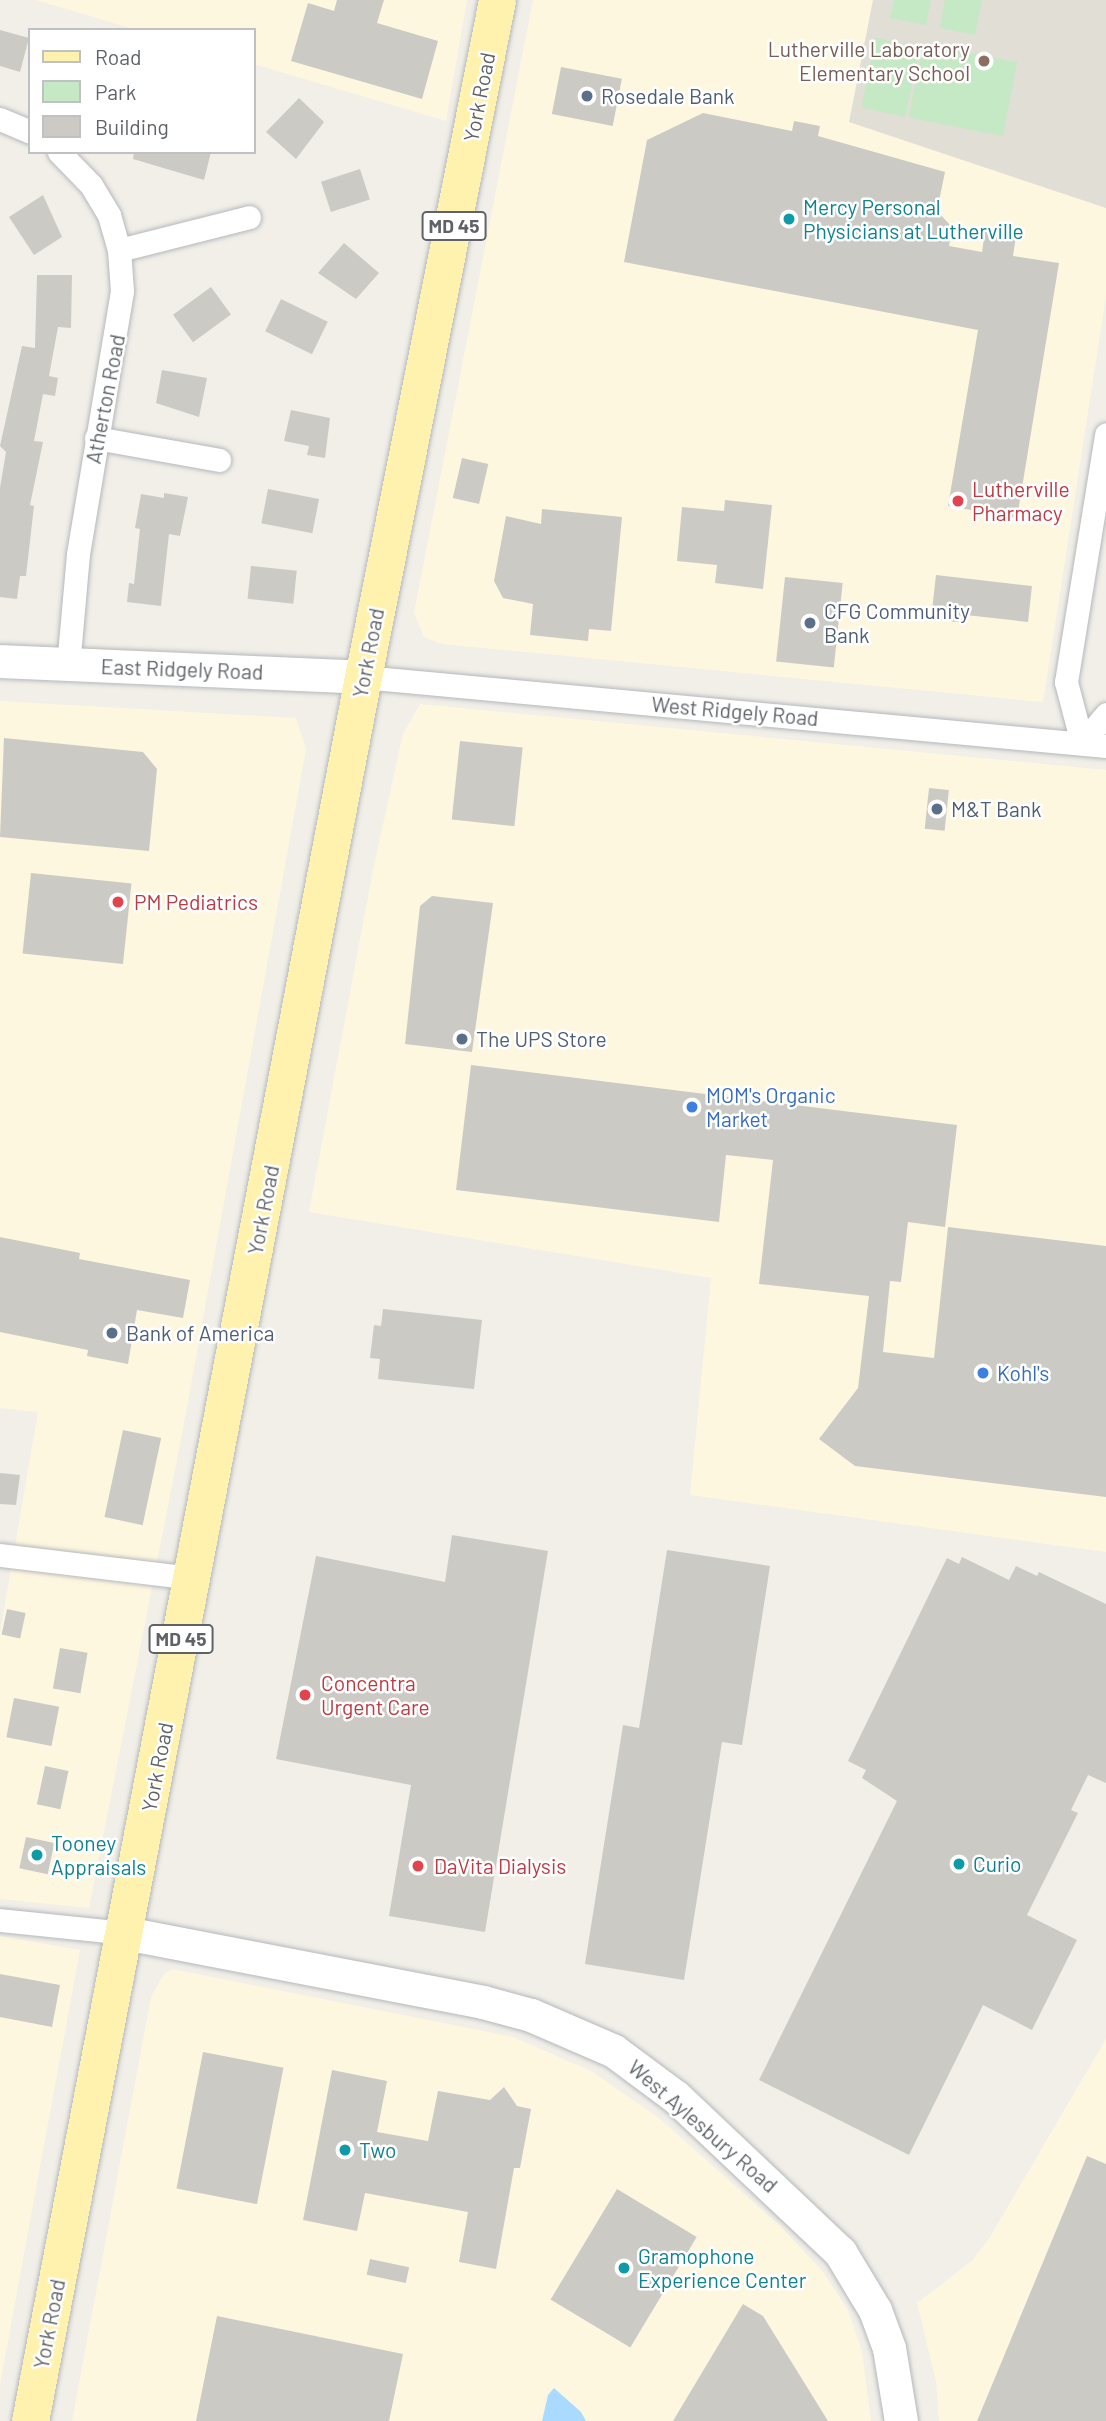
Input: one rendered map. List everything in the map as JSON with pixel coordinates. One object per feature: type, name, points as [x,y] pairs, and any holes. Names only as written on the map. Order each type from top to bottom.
[{"type":"main road","name":"York Road","points":[[30,2421],[363,677],[497,0]]},
{"type":"street","points":[[0,119],[28,131]]},
{"type":"street","name":"Atherton Road","points":[[61,154],[91,185],[109,215],[119,250],[122,291],[118,331],[96,438],[68,665]]},
{"type":"street","points":[[119,250],[249,217]]},
{"type":"street","points":[[1083,743],[1066,682],[1106,434]]},
{"type":"street","points":[[96,438],[219,460]]},
{"type":"street","name":"East Ridgely Road","points":[[0,662],[363,677]]},
{"type":"street","name":"West Ridgely Road","points":[[363,677],[1106,746]]},
{"type":"street","points":[[1083,743],[1106,714]]},
{"type":"street","points":[[0,1555],[193,1578]]},
{"type":"street","points":[[0,1920],[125,1933]]},
{"type":"street","name":"West Aylesbury Road","points":[[125,1933],[483,2002],[531,2015],[614,2051],[676,2097],[840,2252],[875,2310],[885,2336],[898,2384],[901,2421]]},
{"type":"shaded area","points":[[36,0],[467,0],[446,121],[256,65],[256,28],[130,28]]},
{"type":"shaded area","points":[[533,0],[873,0],[850,122],[1106,208],[1106,296],[1043,702],[442,644],[424,637],[414,613]]},
{"type":"shaded area","name":"Lutherville Laboratory Elementary School","points":[[873,0],[1106,0],[1106,208],[849,122]]},
{"type":"shaded area","points":[[0,701],[296,718],[306,749],[183,1429],[89,1908],[0,1899],[0,1633],[38,1412],[0,1408]]},
{"type":"shaded area","points":[[420,704],[1106,770],[1106,1552],[690,1495],[711,1278],[309,1212],[373,870],[403,734]]},
{"type":"shaded area","points":[[0,1936],[80,1950],[0,2384]]},
{"type":"shaded area","points":[[172,1969],[513,2037],[591,2071],[659,2118],[780,2226],[823,2272],[848,2310],[862,2352],[871,2421],[72,2421],[151,1997],[163,1975]]},
{"type":"shaded area","points":[[1106,2039],[1106,2421],[939,2421],[936,2381],[917,2303],[973,2260],[990,2237]]},
{"type":"green space","points":[[894,0],[931,0],[926,25],[890,18]]},
{"type":"green space","points":[[945,0],[982,0],[975,35],[940,28]]},
{"type":"green space","points":[[876,38],[920,47],[905,117],[861,107]]},
{"type":"green space","points":[[923,44],[1017,62],[1003,136],[909,118]]},
{"type":"water","points":[[554,2388],[581,2412],[586,2421],[542,2421],[548,2395]]},
{"type":"building","points":[[337,0],[384,0],[377,23],[438,41],[422,99],[291,61],[308,3],[334,11]]},
{"type":"building","points":[[0,30],[28,38],[20,72],[0,66]]},
{"type":"building","name":"Rosedale Bank","points":[[561,67],[622,79],[613,126],[552,114]]},
{"type":"building","points":[[299,98],[324,122],[296,159],[266,132]]},
{"type":"building","name":"Mercy Personal Physicians at Lutherville","points":[[703,113],[792,131],[794,121],[820,126],[818,136],[945,172],[937,211],[952,227],[949,246],[982,252],[985,231],[1016,236],[1013,256],[1059,263],[1017,518],[948,506],[978,330],[624,262],[647,140]]},
{"type":"building","points":[[134,154],[210,154],[204,180],[133,159]]},
{"type":"building","points":[[360,169],[370,199],[331,212],[321,182]]},
{"type":"building","points":[[43,195],[62,237],[34,255],[9,217]]},
{"type":"building","points":[[344,243],[379,273],[356,299],[318,273]]},
{"type":"building","points":[[37,275],[72,275],[71,328],[58,327],[49,376],[58,378],[55,396],[43,394],[34,441],[43,442],[30,505],[34,506],[26,576],[20,576],[17,599],[0,597],[0,488],[6,452],[0,446],[22,346],[35,348]]},
{"type":"building","points":[[211,287],[231,315],[193,342],[173,315]]},
{"type":"building","points":[[281,299],[328,322],[312,354],[265,331]]},
{"type":"building","points":[[162,370],[207,378],[199,417],[156,403]]},
{"type":"building","points":[[291,410],[330,418],[325,458],[307,455],[309,446],[284,441]]},
{"type":"building","points":[[462,458],[488,464],[479,504],[453,498]]},
{"type":"building","points":[[268,489],[319,499],[312,533],[261,523]]},
{"type":"building","points":[[164,493],[188,497],[180,536],[169,534],[161,606],[127,602],[129,583],[134,584],[140,529],[135,528],[141,494],[164,498]]},
{"type":"building","points":[[725,500],[772,505],[763,589],[715,583],[717,565],[677,561],[682,507],[724,511]]},
{"type":"building","points":[[542,509],[622,517],[611,631],[589,629],[588,641],[530,635],[533,604],[503,598],[494,581],[506,516],[541,524]]},
{"type":"building","points":[[251,566],[297,571],[293,604],[248,599]]},
{"type":"building","points":[[936,575],[1032,586],[1028,622],[966,615],[965,623],[931,619]]},
{"type":"building","name":"CFG Community Bank","points":[[785,577],[843,583],[834,668],[776,662]]},
{"type":"building","points":[[4,738],[143,752],[157,769],[149,851],[0,837]]},
{"type":"building","points":[[460,741],[523,748],[514,826],[452,820]]},
{"type":"building","name":"M&T Bank","points":[[929,788],[949,790],[945,831],[925,829]]},
{"type":"building","points":[[31,873],[131,884],[123,964],[23,954]]},
{"type":"building","points":[[432,896],[493,903],[472,1052],[405,1044],[420,906]]},
{"type":"building","points":[[471,1065],[957,1125],[945,1227],[908,1222],[901,1282],[890,1281],[883,1352],[934,1358],[948,1227],[1106,1246],[1106,1497],[855,1466],[819,1439],[858,1388],[869,1296],[759,1284],[773,1160],[726,1155],[719,1222],[456,1190]]},
{"type":"building","points":[[0,1237],[80,1253],[79,1259],[190,1280],[183,1318],[137,1310],[128,1364],[87,1356],[88,1350],[0,1332]]},
{"type":"building","points":[[383,1309],[482,1320],[474,1389],[378,1379],[380,1359],[370,1358],[374,1325],[381,1326]]},
{"type":"building","points":[[123,1430],[161,1438],[143,1525],[104,1517]]},
{"type":"building","points":[[0,1473],[20,1475],[16,1505],[0,1504]]},
{"type":"building","points":[[452,1535],[548,1551],[485,1932],[389,1916],[411,1785],[276,1759],[316,1556],[445,1582]]},
{"type":"building","points":[[667,1550],[770,1566],[742,1745],[722,1742],[684,1980],[585,1964],[623,1725],[639,1728]]},
{"type":"building","name":"Curio","points":[[962,1557],[1009,1580],[1016,1566],[1037,1576],[1039,1572],[1106,1604],[1106,1783],[1088,1775],[1071,1810],[1078,1813],[1027,1915],[1077,1940],[1032,2030],[983,2005],[909,2155],[759,2080],[897,1801],[862,1778],[866,1770],[848,1761],[947,1558],[959,1564]]},
{"type":"building","points":[[7,1609],[26,1613],[20,1638],[2,1634]]},
{"type":"building","points":[[60,1648],[88,1653],[80,1693],[53,1688]]},
{"type":"building","points":[[14,1698],[59,1707],[52,1746],[6,1737]]},
{"type":"building","points":[[45,1766],[68,1771],[60,1809],[37,1804]]},
{"type":"building","name":"Tooney Appraisals","points":[[26,1837],[54,1843],[48,1874],[19,1868]]},
{"type":"building","points":[[0,1974],[60,1985],[52,2027],[0,2017]]},
{"type":"building","points":[[203,2052],[283,2068],[257,2204],[176,2188]]},
{"type":"building","points":[[332,2070],[387,2081],[377,2132],[428,2141],[438,2091],[490,2100],[504,2087],[517,2106],[531,2109],[520,2168],[514,2168],[496,2269],[459,2262],[468,2212],[365,2193],[357,2231],[303,2220]]},
{"type":"building","points":[[1087,2156],[1106,2164],[1106,2421],[977,2421]]},
{"type":"building","name":"Gramophone Experience Center","points":[[617,2189],[697,2237],[630,2347],[551,2300]]},
{"type":"building","points":[[370,2259],[409,2267],[406,2283],[367,2275]]},
{"type":"building","points":[[743,2304],[763,2316],[828,2421],[673,2421]]},
{"type":"building","points":[[217,2316],[403,2354],[389,2421],[196,2421]]},
{"type":"place","name":"Lutherville Laboratory Elementary School","points":[[984,61]]},
{"type":"place","name":"Rosedale Bank","points":[[587,96]]},
{"type":"place","name":"Mercy Personal Physicians at Lutherville","points":[[789,219]]},
{"type":"place","name":"Lutherville Pharmacy","points":[[958,501]]},
{"type":"place","name":"CFG Community Bank","points":[[810,623]]},
{"type":"place","name":"M&T Bank","points":[[937,809]]},
{"type":"place","name":"PM Pediatrics","points":[[118,902]]},
{"type":"place","name":"The UPS Store","points":[[462,1039]]},
{"type":"place","name":"MOM's Organic Market","points":[[692,1107]]},
{"type":"place","name":"Bank of America","points":[[112,1333]]},
{"type":"place","name":"Kohl's","points":[[983,1373]]},
{"type":"place","name":"Concentra Urgent Care","points":[[305,1695]]},
{"type":"place","name":"Tooney Appraisals","points":[[37,1855]]},
{"type":"place","name":"Curio","points":[[959,1864]]},
{"type":"place","name":"DaVita Dialysis","points":[[418,1866]]},
{"type":"place","name":"Two","points":[[345,2150]]},
{"type":"place","name":"Gramophone Experience Center","points":[[624,2268]]}]
